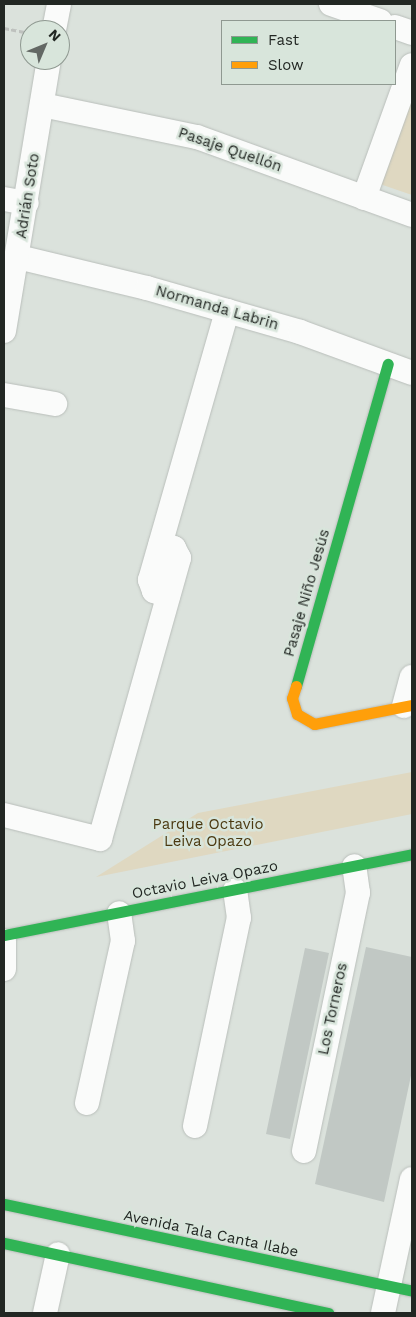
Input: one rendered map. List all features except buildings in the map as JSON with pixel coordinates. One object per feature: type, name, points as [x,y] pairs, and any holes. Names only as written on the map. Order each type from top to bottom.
[{"type":"street","points":[[56,20],[58,4]]},
{"type":"street","points":[[330,4],[377,20]]},
{"type":"street","points":[[396,27],[412,33]]},
{"type":"street","points":[[364,198],[412,66]]},
{"type":"street","name":"Adrián Soto","points":[[4,331],[18,258],[15,201],[42,105],[48,70]]},
{"type":"street","name":"Pasaje Quellón","points":[[42,105],[197,137],[412,216]]},
{"type":"street","name":"Normanda Labrin","points":[[18,258],[226,311],[322,339],[412,373]]},
{"type":"street","points":[[4,815],[100,839],[168,596],[178,554],[174,548],[161,544],[226,311]]},
{"type":"street","name":"Pasaje Niño Jesús","points":[[388,364],[292,698],[297,714],[314,724],[408,706]]},
{"type":"street","points":[[4,395],[55,404]]},
{"type":"street","points":[[408,706],[412,677]]},
{"type":"street","name":"Octavio Leiva Opazo","points":[[4,935],[412,854]]},
{"type":"street","name":"Los Torneros","points":[[304,1151],[358,893],[354,866]]},
{"type":"street","points":[[195,1126],[239,918],[236,890]]},
{"type":"street","points":[[87,1102],[123,941],[119,912]]},
{"type":"street","points":[[4,941],[4,969]]},
{"type":"street","points":[[383,1313],[412,1179]]},
{"type":"street","name":"Avenida Tala Canta Ilabe","points":[[4,1204],[412,1291]]},
{"type":"street","points":[[4,1243],[329,1313]]},
{"type":"street","points":[[45,1313],[58,1254]]},
{"type":"path","points":[[4,28],[20,30]]},
{"type":"green space","points":[[412,86],[412,195],[374,182]]},
{"type":"green space","name":"Parque Octavio Leiva Opazo","points":[[412,772],[412,814],[96,877],[198,813]]},
{"type":"traffic: fast","points":[[296,686],[388,364]]},
{"type":"traffic: fast","points":[[4,935],[412,854]]},
{"type":"traffic: fast","points":[[4,1204],[412,1291]]},
{"type":"traffic: fast","points":[[4,1243],[329,1313]]},
{"type":"traffic: slow","points":[[296,686],[292,698],[297,714],[314,724],[412,705]]}]
